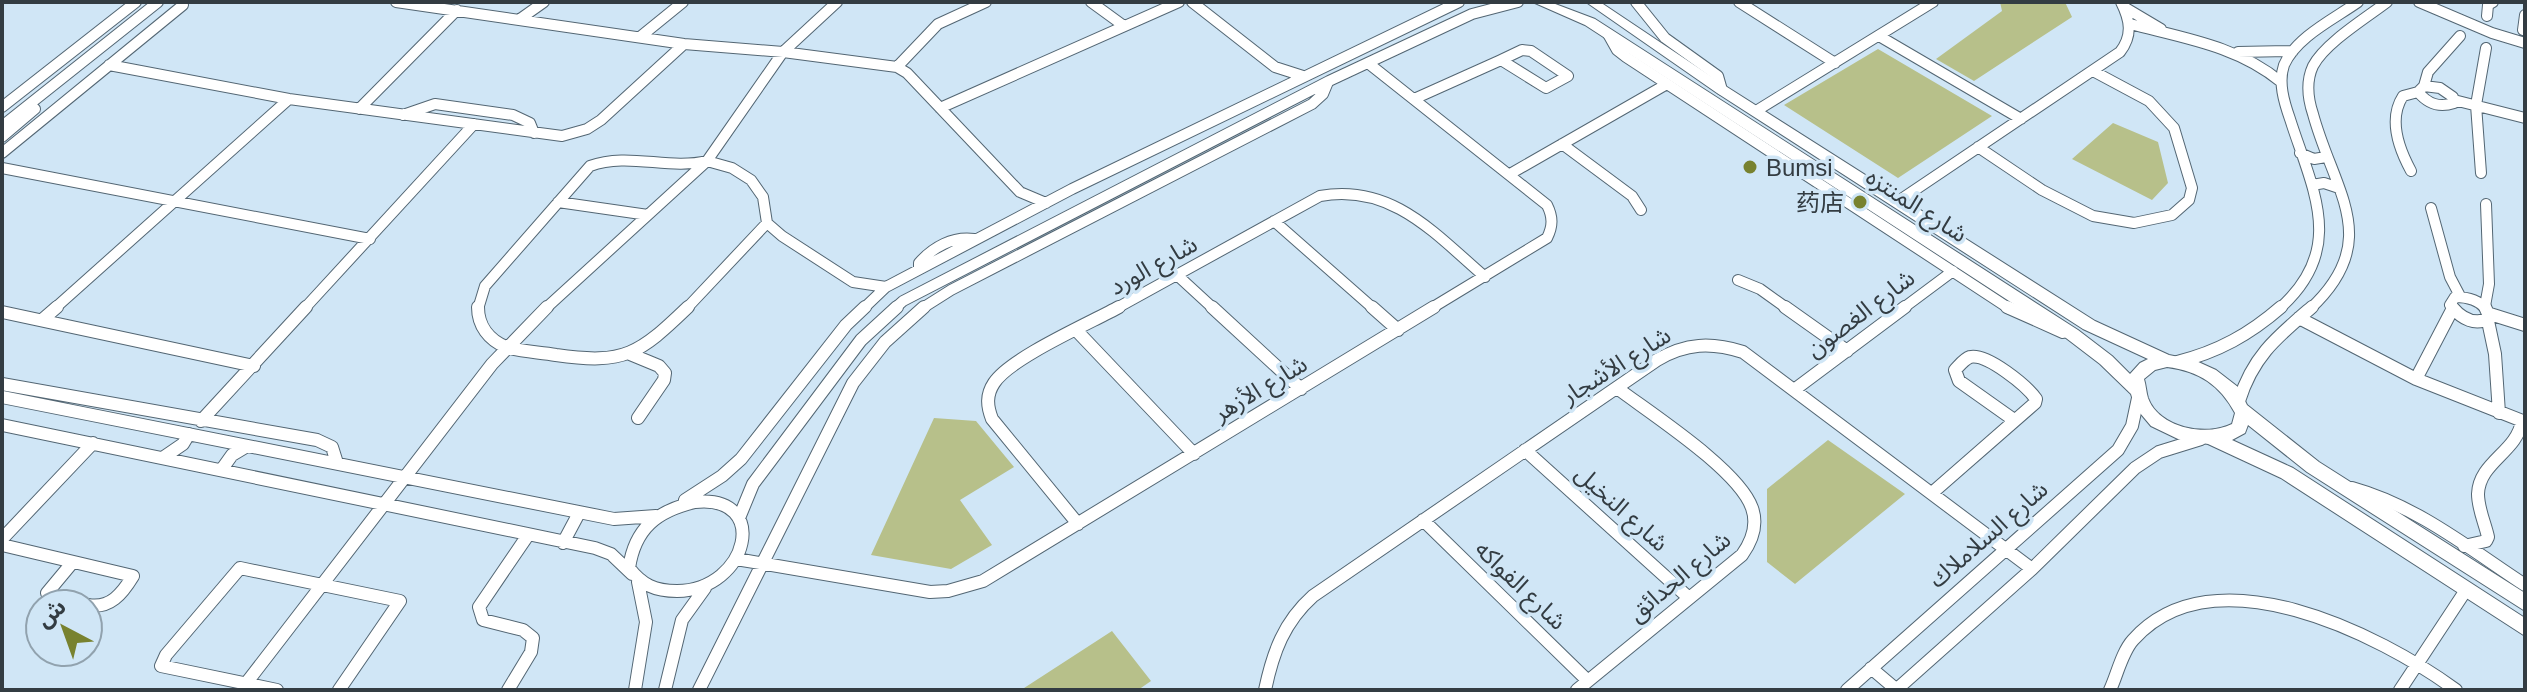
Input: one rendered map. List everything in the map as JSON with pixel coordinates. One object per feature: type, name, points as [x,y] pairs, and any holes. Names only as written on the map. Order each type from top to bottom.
[{"type":"street","points":[[2,107],[136,2]]},
{"type":"street","points":[[4,132],[56,91],[77,66],[158,2]]},
{"type":"street","points":[[396,2],[684,44],[783,52],[897,67],[907,73],[1020,192],[1046,203]]},
{"type":"street","points":[[520,19],[544,2]]},
{"type":"street","points":[[640,37],[683,2]]},
{"type":"street","points":[[243,687],[476,383],[507,348],[707,161],[783,52],[837,2]]},
{"type":"street","points":[[897,67],[938,24],[986,2]]},
{"type":"street","points":[[1091,2],[1124,26]]},
{"type":"street","points":[[940,108],[1179,2]]},
{"type":"street","points":[[1192,2],[1275,67],[1303,76]]},
{"type":"street","points":[[635,690],[646,622],[629,559],[633,544],[642,529],[656,516],[701,491],[741,459],[863,306],[886,287],[919,269],[919,263],[926,255],[960,238],[974,239],[1459,2]]},
{"type":"street","points":[[665,690],[682,620],[694,600],[736,559],[743,537],[739,518],[753,484],[861,340],[903,301],[1329,81],[1484,10],[1518,2]]},
{"type":"street","name":"شارع المنتزه","points":[[1528,2],[1543,2],[1574,13],[1931,242],[2072,334],[2106,360],[2136,394]]},
{"type":"street","points":[[1636,2],[1665,38],[1718,76],[1722,90],[1708,99]]},
{"type":"street","points":[[1739,2],[1835,63]]},
{"type":"street","points":[[1756,111],[1933,2]]},
{"type":"street","points":[[2358,2],[2293,51],[2283,69],[2281,82],[2300,153],[2319,202],[2321,242],[2317,261],[2292,296],[2243,339],[2224,349],[2142,369],[2136,378],[2136,394],[2149,413],[2166,426],[2208,439],[2287,473],[2525,628]]},
{"type":"street","points":[[1871,668],[1896,690],[2032,569],[2146,459],[2174,446],[2235,432],[2241,425],[2241,385],[2255,358],[2327,292],[2347,261],[2351,244],[2339,188],[2326,157],[2310,98],[2310,73],[2318,59],[2387,2]]},
{"type":"street","points":[[2419,2],[2525,43]]},
{"type":"street","points":[[2487,16],[2488,5],[2493,2]]},
{"type":"street","points":[[1574,13],[1579,7],[1593,3]]},
{"type":"street","name":"شارع المنتزه","points":[[1593,3],[1722,90],[2099,331],[2172,362]]},
{"type":"street","points":[[1897,202],[2093,71],[2127,44],[2130,24],[2122,4]]},
{"type":"street","points":[[2122,4],[2171,36]]},
{"type":"street","points":[[2,153],[183,5]]},
{"type":"street","points":[[359,109],[457,10]]},
{"type":"street","points":[[2523,30],[2525,15]]},
{"type":"street","points":[[2130,24],[2230,52],[2265,67],[2281,82]]},
{"type":"street","points":[[100,30],[120,33]]},
{"type":"street","points":[[1608,34],[1617,50],[2012,310],[2072,334]]},
{"type":"street","points":[[1879,36],[2021,119]]},
{"type":"street","points":[[2454,100],[2451,105],[2439,106],[2425,100],[2421,89],[2426,73],[2450,51],[2460,36]]},
{"type":"street","points":[[109,65],[289,99],[562,136],[587,129],[684,44]]},
{"type":"street","points":[[2481,173],[2476,105],[2486,48]]},
{"type":"street","points":[[1414,99],[1522,50],[1531,51],[1568,76],[1546,88],[1501,60]]},
{"type":"street","points":[[2230,52],[2293,51]]},
{"type":"street","name":"شارع الأزهر","points":[[736,559],[930,592],[948,591],[983,581],[1547,238],[1553,228],[1553,216],[1547,205],[1368,63]]},
{"type":"street","points":[[1275,67],[1280,87]]},
{"type":"street","points":[[1978,147],[2090,215],[2133,224],[2159,220],[2179,210],[2192,191],[2175,128],[2146,99],[2093,71]]},
{"type":"street","points":[[699,690],[853,383],[887,337],[908,317],[951,290],[1312,104],[1323,94],[1329,81]]},
{"type":"street","points":[[1510,174],[1667,84]]},
{"type":"street","points":[[2411,171],[2398,145],[2398,106],[2403,96],[2421,89],[2445,91],[2454,100],[2525,118]]},
{"type":"street","points":[[42,320],[289,99]]},
{"type":"street","points":[[403,115],[435,104],[513,115],[530,123],[534,133]]},
{"type":"street","points":[[201,421],[474,124]]},
{"type":"street","points":[[4,132],[23,135]]},
{"type":"street","points":[[1186,133],[1201,146]]},
{"type":"street","points":[[1562,144],[1632,196],[1641,210]]},
{"type":"street","points":[[2300,153],[2314,159],[2326,157]]},
{"type":"street","points":[[602,160],[690,165],[707,161],[735,170],[757,186],[766,201],[767,223],[665,329],[630,354],[612,360],[591,360],[507,348],[497,344],[483,329],[476,311],[485,286],[583,170],[602,160]]},
{"type":"street","points":[[2,168],[370,239]]},
{"type":"street","points":[[2312,185],[2324,183],[2339,188]]},
{"type":"street","points":[[1017,217],[1020,192]]},
{"type":"street","name":"شارع الورد","points":[[1078,524],[992,419],[987,398],[990,387],[1006,369],[1329,193],[1366,192],[1391,202],[1485,277]]},
{"type":"street","points":[[558,202],[648,215]]},
{"type":"street","points":[[2486,204],[2488,314],[2495,354],[2499,413]]},
{"type":"street","points":[[2431,208],[2443,235],[2450,282],[2460,296],[2488,314],[2525,325]]},
{"type":"street","points":[[1274,221],[1398,330]]},
{"type":"street","points":[[767,223],[853,282],[886,287]]},
{"type":"street","points":[[1931,242],[1946,231]]},
{"type":"street","points":[[749,242],[782,236]]},
{"type":"street","name":"شارع الغصون","points":[[1794,390],[1953,271]]},
{"type":"street","points":[[1177,275],[1301,389]]},
{"type":"street","points":[[1738,280],[1760,289],[1847,351]]},
{"type":"street","points":[[853,282],[863,306]]},
{"type":"street","points":[[2460,296],[2449,302],[2452,310],[2470,321],[2488,314]]},
{"type":"street","points":[[2416,379],[2452,310]]},
{"type":"street","points":[[2,312],[254,366]]},
{"type":"street","points":[[2299,318],[2416,379],[2523,421],[2517,442],[2488,468],[2480,485],[2479,496],[2488,537],[2486,541],[2464,546]]},
{"type":"street","points":[[1076,330],[1194,454]]},
{"type":"street","name":"شارع الأشجار","points":[[1265,690],[1278,639],[1298,608],[1670,351],[1702,343],[1743,352],[2032,569]]},
{"type":"street","points":[[630,354],[659,366],[665,373],[664,380],[638,418]]},
{"type":"street","points":[[1932,493],[2035,403],[2035,394],[2030,389],[1982,358],[1968,358],[1958,366],[1955,376],[1959,381],[2014,420]]},
{"type":"street","points":[[2172,362],[2191,365],[2220,380],[2240,405],[2287,448],[2340,486],[2525,603]]},
{"type":"street","points":[[2,384],[329,443],[335,449],[337,463]]},
{"type":"street","name":"شارع الحدائق","points":[[1582,686],[1742,555],[1755,531],[1752,506],[1737,482],[1617,388]]},
{"type":"street","name":"شارع السلاملاك","points":[[1847,690],[2118,450],[2132,426],[2136,394]]},
{"type":"street","points":[[2,397],[579,513],[614,519],[656,516]]},
{"type":"street","points":[[2,425],[385,503],[611,554],[651,591],[669,594],[690,592],[710,584]]},
{"type":"street","points":[[164,457],[183,444],[189,434]]},
{"type":"street","points":[[93,443],[2,542],[72,563],[133,576],[104,608]]},
{"type":"street","points":[[222,469],[232,455],[247,446]]},
{"type":"street","name":"شارع النخيل","points":[[1525,450],[1689,598]]},
{"type":"street","points":[[2340,486],[2392,501],[2525,585]]},
{"type":"street","points":[[675,506],[706,501],[719,504],[739,518]]},
{"type":"street","points":[[563,543],[579,513]]},
{"type":"street","name":"شارع الفواكه","points":[[1423,520],[1582,686]]},
{"type":"street","points":[[508,690],[531,652],[533,638],[523,630],[483,620],[479,607],[528,535]]},
{"type":"street","points":[[51,588],[72,563]]},
{"type":"street","points":[[277,690],[243,687],[161,666],[166,655],[240,568],[400,601],[339,690]]},
{"type":"street","points":[[2400,690],[2466,590]]},
{"type":"street","points":[[2110,690],[2120,657],[2147,626],[2166,615],[2213,602],[2273,604],[2345,624],[2418,663],[2456,690]]},
{"type":"green space","points":[[2000,2],[2065,2],[2072,17],[1974,81],[1936,59],[2002,11]]},
{"type":"green space","points":[[1878,49],[1992,116],[1898,178],[1784,105]]},
{"type":"green space","points":[[2113,123],[2158,142],[2168,183],[2152,200],[2072,159]]},
{"type":"green space","points":[[934,418],[976,421],[1014,467],[960,500],[992,545],[951,569],[871,555]]},
{"type":"green space","points":[[1828,440],[1905,494],[1795,584],[1767,562],[1767,489]]},
{"type":"green space","points":[[1112,631],[1151,681],[1138,690],[1021,690]]},
{"type":"place","name":"Bumsi","points":[[1750,167]]},
{"type":"place","name":"药店","points":[[1860,202]]}]
